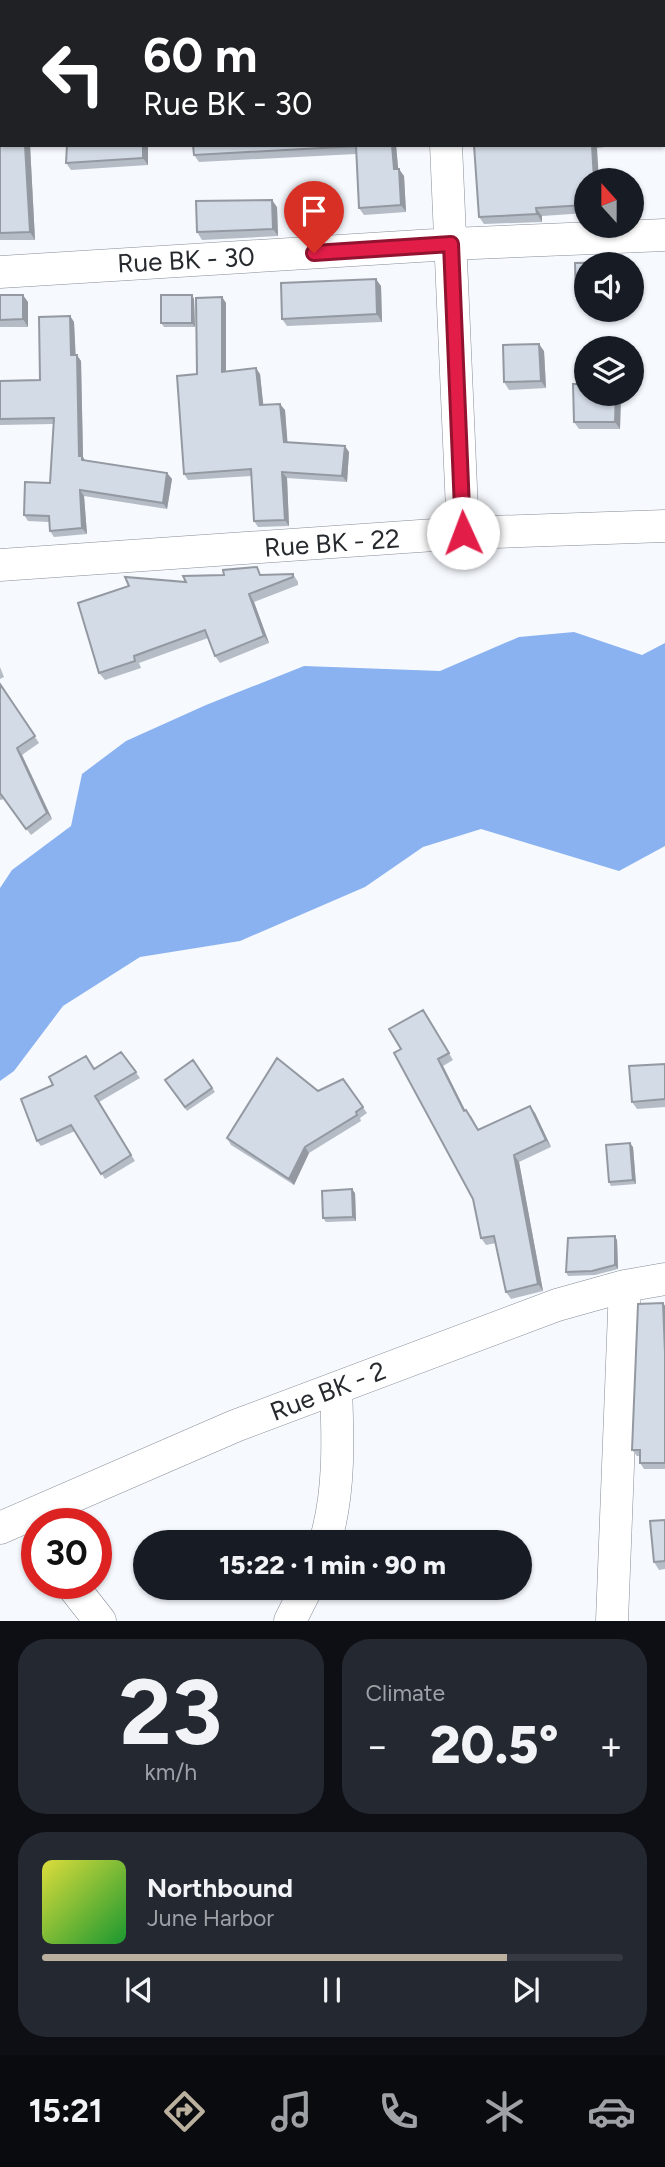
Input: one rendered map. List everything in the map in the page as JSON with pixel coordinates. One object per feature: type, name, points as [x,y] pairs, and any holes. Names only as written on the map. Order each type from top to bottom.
[{"type":"street","points":[[446,147],[463,533]]},
{"type":"street","name":"Rue BK - 30","points":[[0,272],[451,244],[665,235]]},
{"type":"street","name":"Rue BK - 22","points":[[0,565],[463,533],[665,526]]},
{"type":"street","name":"Rue BK - 2","points":[[19,1529],[235,1426],[557,1305],[625,1286],[665,1279]]},
{"type":"street","points":[[612,1621],[625,1286]]},
{"type":"street","points":[[327,1530],[336,1468],[337,1388]]},
{"type":"street","points":[[83,1599],[100,1621]]},
{"type":"street","points":[[290,1621],[300,1600]]},
{"type":"water","points":[[574,632],[642,655],[665,643],[665,846],[619,871],[481,829],[423,847],[365,887],[240,941],[140,957],[63,1006],[14,1071],[0,1081],[0,888],[12,870],[71,826],[82,774],[126,741],[206,705],[304,666],[440,671],[519,637]]},
{"type":"building","points":[[0,147],[25,147],[30,232],[0,233]]},
{"type":"building","points":[[67,147],[143,147],[143,158],[66,163]]},
{"type":"building","points":[[193,147],[338,147],[194,155]]},
{"type":"building","points":[[356,147],[392,147],[394,169],[399,169],[401,205],[359,208]]},
{"type":"building","points":[[474,147],[592,147],[593,168],[574,168],[574,206],[536,208],[537,214],[479,217]]},
{"type":"building","points":[[272,200],[273,229],[197,232],[196,201]]},
{"type":"building","points":[[376,279],[377,314],[282,319],[281,283]]},
{"type":"building","points":[[0,295],[23,295],[23,319],[0,320]]},
{"type":"building","points":[[161,295],[192,295],[192,323],[161,323]]},
{"type":"building","points":[[222,297],[222,372],[256,368],[260,405],[280,404],[284,442],[345,446],[342,476],[282,472],[285,520],[254,521],[251,469],[184,474],[177,376],[197,374],[196,298]]},
{"type":"building","points":[[70,316],[71,355],[77,355],[79,456],[82,456],[82,460],[167,473],[163,503],[80,490],[82,528],[50,531],[49,516],[24,515],[25,482],[50,483],[54,418],[0,419],[0,381],[40,380],[39,317]]},
{"type":"building","points":[[539,344],[541,381],[504,382],[503,345]]},
{"type":"building","points":[[573,384],[574,406],[616,406],[615,422],[574,422]]},
{"type":"building","points":[[257,567],[260,575],[293,574],[293,577],[249,594],[264,636],[215,656],[205,630],[134,656],[135,661],[99,673],[78,603],[129,586],[125,577],[186,582],[183,576],[224,575],[223,570]]},
{"type":"building","points":[[0,684],[35,736],[17,748],[47,813],[26,829],[0,793]]},
{"type":"building","points":[[423,1010],[449,1053],[438,1059],[464,1111],[466,1110],[478,1130],[530,1106],[546,1140],[514,1155],[538,1284],[506,1292],[494,1236],[481,1238],[473,1199],[394,1053],[401,1049],[389,1029]]},
{"type":"building","points":[[121,1052],[136,1072],[95,1096],[131,1155],[101,1174],[71,1125],[37,1141],[21,1099],[53,1085],[49,1077],[86,1056],[94,1069]]},
{"type":"building","points":[[277,1058],[318,1091],[343,1079],[363,1107],[356,1112],[357,1115],[305,1147],[289,1179],[227,1138]]},
{"type":"building","points":[[193,1060],[212,1088],[185,1107],[165,1080]]},
{"type":"building","points":[[665,1064],[665,1099],[632,1102],[629,1066]]},
{"type":"building","points":[[630,1143],[633,1180],[609,1182],[606,1145]]},
{"type":"building","points":[[352,1189],[353,1217],[323,1218],[322,1191]]},
{"type":"building","points":[[615,1236],[615,1265],[592,1271],[566,1272],[568,1238]]},
{"type":"building","points":[[663,1303],[665,1463],[640,1463],[640,1450],[632,1450],[638,1304]]},
{"type":"building","points":[[665,1520],[665,1561],[654,1562],[650,1521]]},
{"type":"route","points":[[314,253],[451,244],[463,533]]}]
